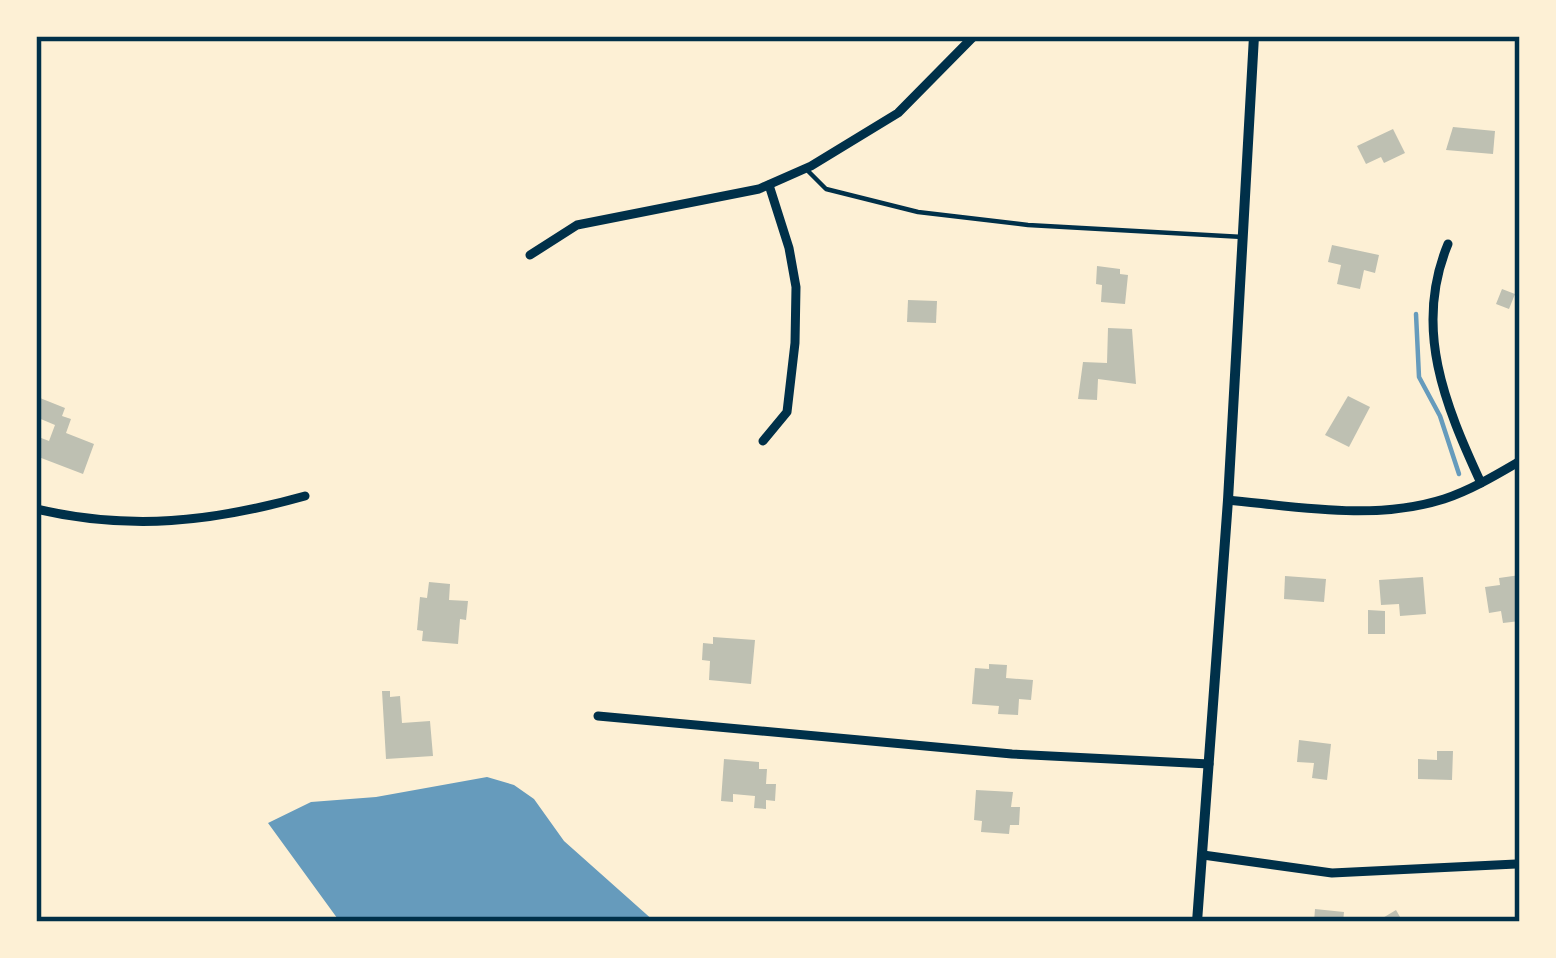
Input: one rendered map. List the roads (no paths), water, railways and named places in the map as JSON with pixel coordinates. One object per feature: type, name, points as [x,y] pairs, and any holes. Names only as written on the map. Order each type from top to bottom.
[{"type":"street","points":[[530,255],[577,226],[769,185],[806,168],[898,113],[974,36]]},
{"type":"street","points":[[1197,922],[1228,500],[1254,36]]},
{"type":"street","points":[[763,441],[787,412],[795,343],[796,287],[769,185]]},
{"type":"street","points":[[1448,244],[1437,270],[1433,353],[1446,407],[1480,483]]},
{"type":"street","points":[[1228,500],[1395,510],[1444,499],[1520,461]]},
{"type":"street","points":[[36,509],[172,524],[304,496]]},
{"type":"street","points":[[598,716],[1012,754],[1208,764]]},
{"type":"street","points":[[1203,855],[1332,873],[1516,864]]},
{"type":"lane","points":[[806,168],[826,189],[918,212],[1028,225],[1243,237]]},
{"type":"water","points":[[487,777],[514,785],[534,799],[564,841],[655,922],[340,922],[268,823],[311,802],[376,797]]},
{"type":"waterway","points":[[1416,314],[1419,377],[1440,416],[1459,474]]}]
